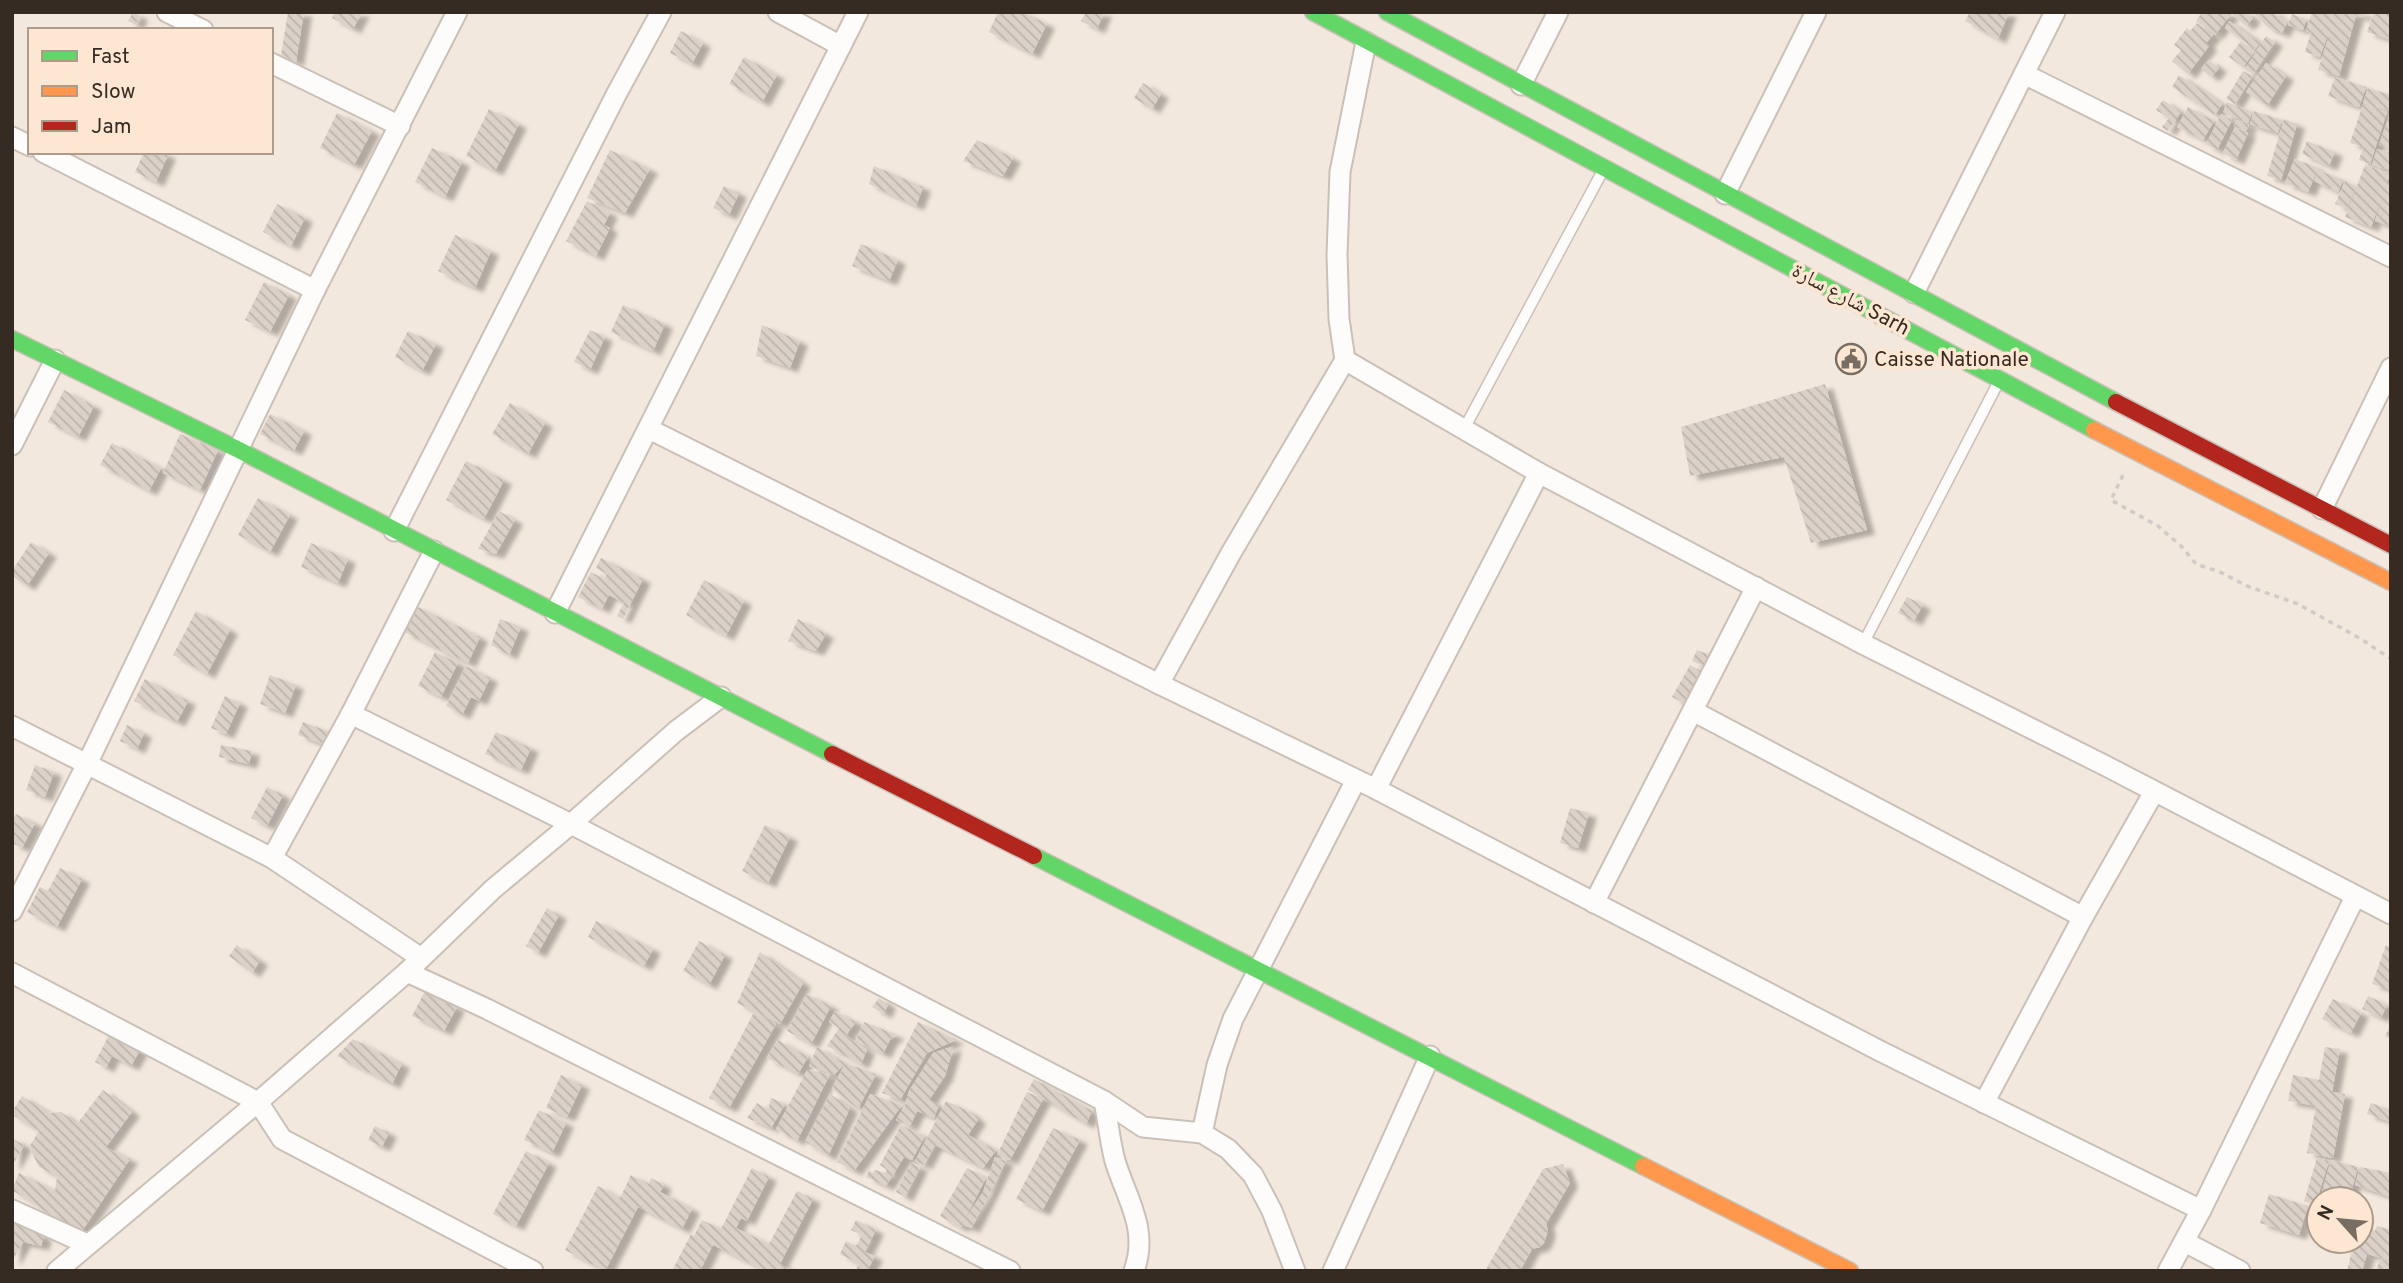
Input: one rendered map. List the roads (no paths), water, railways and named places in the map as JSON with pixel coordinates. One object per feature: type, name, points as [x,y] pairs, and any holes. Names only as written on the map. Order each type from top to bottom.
[{"type":"main road","name":"شارع سارة Sarh","points":[[1313,12],[2135,452],[2391,582]]},
{"type":"main road","name":"شارع سارة Sarh","points":[[1387,12],[2020,352],[2391,545]]},
{"type":"main road","points":[[12,339],[239,450],[1850,1271]]},
{"type":"street","points":[[167,12],[199,28]]},
{"type":"street","points":[[12,911],[87,764],[315,290],[457,12]]},
{"type":"street","points":[[394,531],[661,12]]},
{"type":"street","points":[[778,12],[841,46]]},
{"type":"street","points":[[555,613],[858,12]]},
{"type":"street","points":[[1521,85],[1558,12]]},
{"type":"street","points":[[1725,194],[1816,12]]},
{"type":"street","points":[[1914,293],[2055,12]]},
{"type":"street","points":[[1159,684],[1231,553],[1345,360],[1339,319],[1337,255],[1340,172],[1366,42]]},
{"type":"street","points":[[273,64],[400,126]]},
{"type":"street","points":[[2024,74],[2391,257]]},
{"type":"street","points":[[12,137],[28,145]]},
{"type":"street","points":[[47,154],[315,290]]},
{"type":"street","points":[[12,445],[55,360]]},
{"type":"street","points":[[1345,360],[1539,473],[1863,644],[2391,914]]},
{"type":"street","points":[[2322,509],[2391,368]]},
{"type":"street","points":[[649,429],[1159,684],[1376,789],[1984,1103],[2201,1210]]},
{"type":"street","points":[[1376,789],[1539,473]]},
{"type":"street","points":[[272,858],[351,714],[434,551]]},
{"type":"street","points":[[1594,903],[1756,587]]},
{"type":"street","points":[[57,1271],[258,1102],[407,972],[493,889],[676,731],[720,697]]},
{"type":"street","points":[[1693,711],[2083,917]]},
{"type":"street","points":[[351,714],[571,824],[1104,1101],[1143,1127],[1202,1133],[1228,1149],[1252,1175],[1272,1211],[1295,1271]]},
{"type":"street","points":[[12,726],[272,858],[421,958]]},
{"type":"street","points":[[1202,1133],[1217,1065],[1233,1019],[1356,780]]},
{"type":"street","points":[[1984,1103],[2083,917],[2154,792]]},
{"type":"street","points":[[2168,1271],[2201,1210],[2355,897]]},
{"type":"street","points":[[407,972],[487,1009],[1010,1271]]},
{"type":"street","points":[[12,973],[258,1102],[282,1139],[533,1271]]},
{"type":"street","points":[[1333,1271],[1430,1056]]},
{"type":"street","points":[[1104,1101],[1115,1160],[1139,1229],[1140,1254],[1134,1271]]},
{"type":"street","points":[[12,1210],[87,1244]]},
{"type":"street","points":[[2185,1242],[2240,1271]]},
{"type":"lane","points":[[1464,429],[1604,168]]},
{"type":"lane","points":[[1863,644],[2000,379]]},
{"type":"place","name":"Caisse Nationale","points":[[1851,359]]}]
